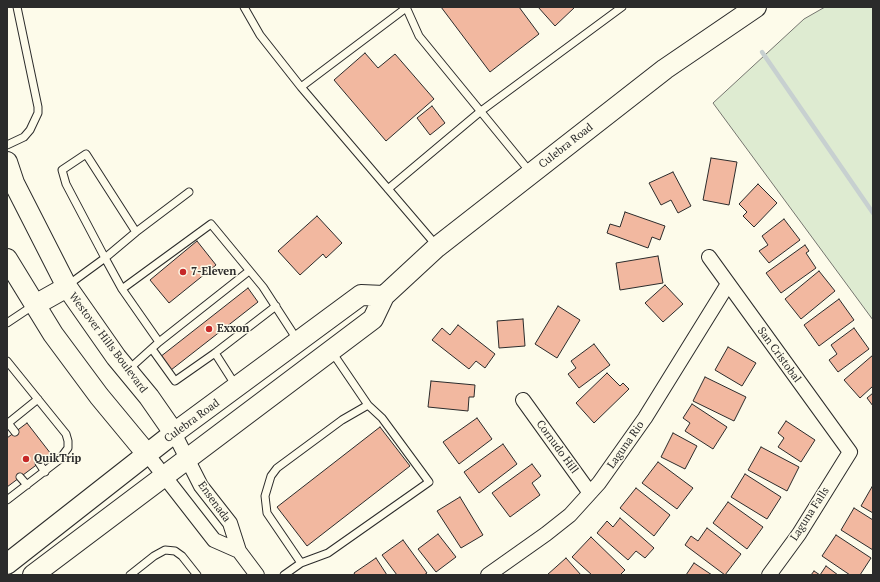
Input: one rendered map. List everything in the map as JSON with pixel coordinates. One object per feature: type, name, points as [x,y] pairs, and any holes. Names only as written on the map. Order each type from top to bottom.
[{"type":"main road","name":"Culebra Road","points":[[33,575],[186,458],[373,319],[384,296],[437,247],[665,69],[756,7]]},
{"type":"main road","name":"Westover Hills Boulevard","points":[[7,162],[14,183],[66,287],[127,371],[149,397],[174,433]]},
{"type":"main road","points":[[7,259],[53,334],[95,390],[147,454]]},
{"type":"main road","points":[[35,305],[66,287]]},
{"type":"main road","name":"Culebra Road","points":[[7,564],[174,433],[238,388],[298,341],[361,295],[384,296]]},
{"type":"street","name":"San Cristobal","points":[[709,258],[850,452]]},
{"type":"street","name":"Laguna Rio","points":[[488,575],[570,515],[590,493],[641,424],[728,284]]},
{"type":"street","name":"Cornudo Hill","points":[[523,400],[590,493]]},
{"type":"street","name":"Ensenada","points":[[174,433],[201,486],[230,523],[239,551],[257,575]]},
{"type":"street","name":"Laguna Falls","points":[[769,575],[799,534],[850,452]]},
{"type":"street","name":"Ensenada","points":[[147,454],[214,540],[239,551]]},
{"type":"lane","points":[[7,145],[24,137],[30,130],[38,113],[17,7]]},
{"type":"lane","points":[[244,7],[260,35],[301,87],[437,247]]},
{"type":"lane","points":[[301,87],[406,7],[419,36],[531,173]]},
{"type":"lane","points":[[388,190],[481,112],[622,7]]},
{"type":"lane","points":[[136,232],[86,154],[62,170],[66,184],[122,289],[159,342]]},
{"type":"lane","points":[[66,287],[189,192]]},
{"type":"lane","points":[[122,289],[211,224],[276,306],[298,341]]},
{"type":"lane","points":[[127,371],[159,342],[249,271]]},
{"type":"lane","points":[[7,323],[35,305]]},
{"type":"lane","points":[[152,349],[175,381],[215,353],[276,306]]},
{"type":"lane","points":[[284,575],[301,563],[328,553],[428,482],[382,418],[368,405],[331,349]]},
{"type":"lane","points":[[215,353],[238,388]]},
{"type":"lane","points":[[7,361],[66,434],[68,441],[68,448],[64,455],[45,472],[7,500]]},
{"type":"lane","points":[[15,432],[8,423],[38,399]]},
{"type":"lane","points":[[301,563],[267,513],[265,496],[271,476],[277,468],[342,420],[368,405]]},
{"type":"lane","points":[[39,463],[45,472]]},
{"type":"lane","points":[[20,477],[27,485]]},
{"type":"lane","points":[[130,575],[154,556],[165,550],[175,551],[182,556],[197,575]]},
{"type":"green space","points":[[825,7],[873,7],[873,320],[713,103],[804,19]]},
{"type":"building","points":[[441,7],[519,7],[539,34],[490,72]]},
{"type":"building","points":[[538,7],[575,7],[555,26]]},
{"type":"building","points":[[365,53],[378,68],[395,54],[434,99],[386,141],[334,80]]},
{"type":"building","points":[[432,106],[445,123],[430,135],[417,118]]},
{"type":"building","points":[[711,158],[737,162],[729,205],[703,200]]},
{"type":"building","points":[[673,172],[691,206],[678,213],[671,200],[661,205],[649,183]]},
{"type":"building","points":[[758,184],[777,203],[754,227],[743,216],[747,212],[739,204]]},
{"type":"building","points":[[625,212],[665,226],[660,240],[652,237],[648,248],[607,233],[610,224],[620,227]]},
{"type":"building","points":[[317,216],[342,243],[326,258],[323,254],[300,275],[278,251]]},
{"type":"building","points":[[784,219],[800,240],[769,263],[759,251],[768,245],[762,236]]},
{"type":"building","name":"7-Eleven","points":[[197,241],[216,265],[169,303],[150,280]]},
{"type":"building","points":[[805,245],[809,251],[806,253],[816,268],[781,293],[766,273]]},
{"type":"building","points":[[658,256],[663,283],[620,290],[616,263]]},
{"type":"building","points":[[819,271],[835,291],[801,319],[785,299]]},
{"type":"building","points":[[665,285],[683,304],[663,322],[645,303]]},
{"type":"building","name":"Exxon","points":[[248,288],[258,302],[171,370],[160,357]]},
{"type":"building","points":[[839,299],[854,320],[819,346],[804,325]]},
{"type":"building","points":[[558,306],[580,320],[557,358],[535,344]]},
{"type":"building","points":[[523,319],[525,346],[499,348],[497,321]]},
{"type":"building","points":[[458,325],[495,354],[485,368],[476,361],[469,369],[432,340],[442,328],[450,335]]},
{"type":"building","points":[[854,328],[869,349],[838,372],[829,360],[837,354],[831,345]]},
{"type":"building","points":[[594,344],[610,365],[579,388],[568,374],[576,368],[571,361]]},
{"type":"building","points":[[728,347],[756,363],[742,386],[715,370]]},
{"type":"building","points":[[873,355],[873,386],[860,398],[844,380]]},
{"type":"building","points":[[607,373],[620,386],[623,383],[629,389],[594,423],[576,403]]},
{"type":"building","points":[[705,377],[746,397],[734,421],[693,401]]},
{"type":"building","points":[[431,381],[475,385],[474,397],[469,397],[468,411],[428,407]]},
{"type":"building","points":[[873,393],[873,406],[867,398]]},
{"type":"building","points":[[692,404],[727,427],[713,449],[685,431],[690,423],[683,418]]},
{"type":"building","points":[[477,418],[492,439],[459,464],[443,442]]},
{"type":"building","points":[[786,421],[815,440],[801,462],[778,447],[784,438],[778,433]]},
{"type":"building","name":"QuikTrip","points":[[27,423],[51,454],[7,487],[7,438]]},
{"type":"building","points":[[380,427],[410,466],[307,546],[277,507]]},
{"type":"building","points":[[673,433],[697,446],[685,469],[661,457]]},
{"type":"building","points":[[503,444],[517,464],[479,493],[464,472]]},
{"type":"building","points":[[761,447],[799,467],[787,491],[748,470]]},
{"type":"building","points":[[658,462],[693,488],[677,509],[642,483]]},
{"type":"building","points":[[532,464],[541,476],[532,483],[540,495],[510,517],[492,493]]},
{"type":"building","points":[[745,474],[781,497],[767,519],[731,497]]},
{"type":"building","points":[[873,485],[873,513],[861,506]]},
{"type":"building","points":[[636,488],[670,515],[654,536],[620,508]]},
{"type":"building","points":[[460,497],[483,535],[461,548],[437,511]]},
{"type":"building","points":[[728,502],[763,527],[747,549],[713,523]]},
{"type":"building","points":[[854,508],[873,520],[873,550],[841,530]]},
{"type":"building","points":[[620,518],[654,548],[645,558],[636,551],[628,560],[597,533],[607,521],[613,527]]},
{"type":"building","points":[[707,528],[741,554],[725,575],[685,545],[691,536],[698,541]]},
{"type":"building","points":[[438,534],[456,557],[436,572],[418,549]]},
{"type":"building","points":[[836,535],[871,558],[860,575],[850,575],[822,556]]},
{"type":"building","points":[[591,537],[625,570],[620,575],[592,575],[572,557]]},
{"type":"building","points":[[403,540],[427,573],[424,575],[397,575],[382,555]]},
{"type":"building","points":[[376,558],[387,575],[355,575],[354,573]]},
{"type":"building","points":[[566,558],[581,575],[547,575]]},
{"type":"building","points":[[694,563],[712,575],[686,575]]},
{"type":"building","points":[[826,566],[838,575],[820,575]]},
{"type":"building","points":[[814,571],[820,575],[811,575]]},
{"type":"waterway","points":[[762,52],[873,213]]},
{"type":"place","name":"7-Eleven","points":[[183,272]]},
{"type":"place","name":"Exxon","points":[[209,329]]},
{"type":"place","name":"QuikTrip","points":[[26,459]]}]
